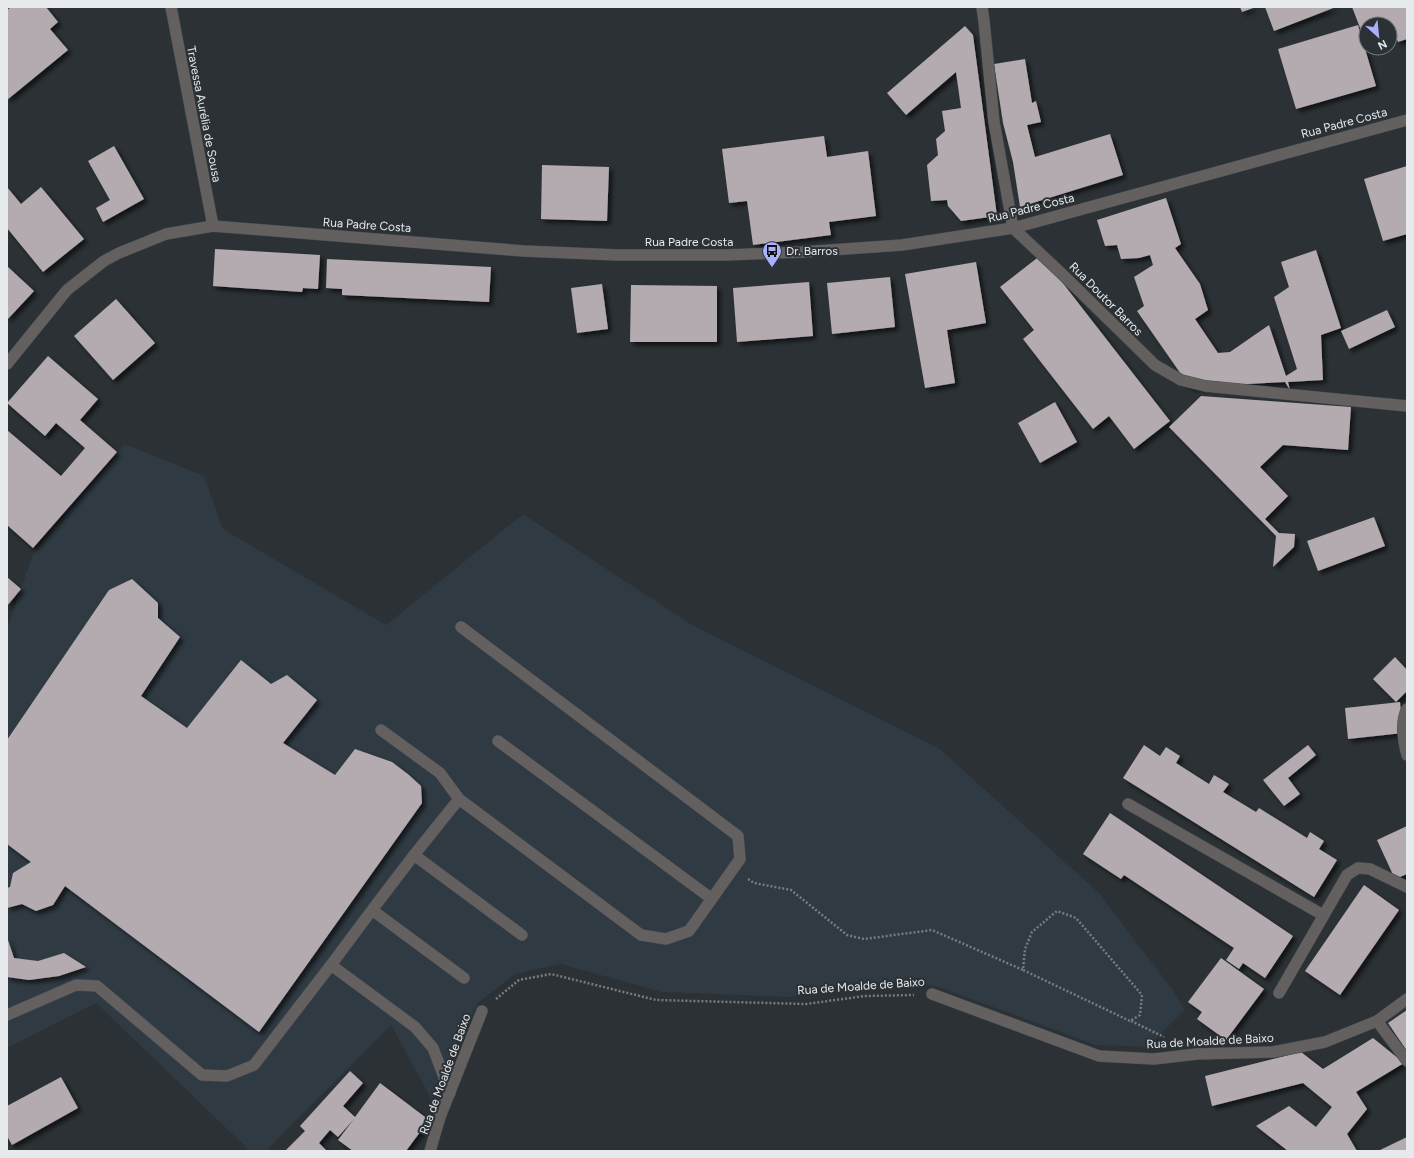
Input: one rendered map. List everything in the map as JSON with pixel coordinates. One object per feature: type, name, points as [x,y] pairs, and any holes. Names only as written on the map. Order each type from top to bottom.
[{"type":"street","name":"Travessa Aurélia de Sousa","points":[[171,7],[213,226]]},
{"type":"street","points":[[982,7],[994,122],[1013,228]]},
{"type":"street","name":"Rua Padre Costa","points":[[7,364],[67,290],[104,261],[119,253],[166,234],[213,226],[524,251],[617,255],[802,252],[902,245],[1013,228],[1407,120]]},
{"type":"street","name":"Rua Doutor Barros","points":[[1013,228],[1155,365],[1181,380],[1205,386],[1407,406]]},
{"type":"street","points":[[381,730],[440,773],[459,799],[641,935],[666,939],[688,931],[740,859],[738,836],[461,627]]},
{"type":"street","points":[[1407,709],[1404,714],[1402,738],[1407,755]]},
{"type":"street","points":[[498,741],[712,899]]},
{"type":"street","points":[[7,1015],[76,985],[97,986],[202,1075],[227,1076],[254,1065],[414,855],[459,799]]},
{"type":"street","points":[[1128,804],[1323,915]]},
{"type":"street","points":[[414,855],[522,935]]},
{"type":"street","points":[[1279,993],[1347,875],[1358,868],[1370,869],[1407,887]]},
{"type":"street","points":[[372,910],[464,978]]},
{"type":"street","points":[[330,965],[415,1027],[434,1048],[450,1092]]},
{"type":"street","name":"Rua de Moalde de Baixo","points":[[932,994],[1099,1056],[1154,1059],[1197,1054],[1273,1052],[1325,1042],[1377,1021],[1407,999]]},
{"type":"street","name":"Rua de Moalde de Baixo","points":[[430,1151],[440,1117],[482,1011]]},
{"type":"street","points":[[1377,1021],[1407,1061]]},
{"type":"path","points":[[732,870],[754,883],[791,890],[847,935],[864,939],[932,930],[1023,970],[1130,1021],[1140,1015],[1142,995],[1076,918],[1057,911],[1032,932],[1024,949],[1023,970]]},
{"type":"path","name":"Rua de Moalde de Baixo","points":[[482,1011],[519,980],[550,974],[656,1000],[806,1004],[865,996],[932,994]]},
{"type":"shaded area","points":[[125,444],[204,476],[223,529],[386,625],[523,514],[692,625],[940,749],[1099,893],[1172,989],[1185,1010],[1147,1047],[1096,1045],[939,987],[902,981],[790,997],[661,992],[561,964],[515,974],[478,1003],[432,1100],[391,1025],[266,1151],[250,1151],[96,1003],[7,1048],[7,628],[33,554]]},
{"type":"building","points":[[11,7],[46,7],[58,22],[50,29],[68,50],[7,100],[7,10]]},
{"type":"building","points":[[1240,7],[1256,7],[1242,12]]},
{"type":"building","points":[[1265,7],[1336,7],[1274,31]]},
{"type":"building","points":[[1352,7],[1407,7],[1407,39],[1398,42],[1398,16],[1358,16],[1358,22]]},
{"type":"building","points":[[1358,25],[1358,56],[1367,56],[1376,86],[1296,109],[1278,49]]},
{"type":"building","points":[[965,26],[973,35],[997,216],[961,221],[948,206],[947,200],[931,201],[927,165],[938,155],[936,139],[945,131],[942,111],[961,108],[956,72],[906,115],[887,93]]},
{"type":"building","points":[[1025,59],[1032,103],[1036,101],[1041,122],[1027,125],[1035,157],[1110,134],[1123,175],[1020,207],[1013,162],[1003,123],[994,64]]},
{"type":"building","points":[[824,136],[827,157],[868,151],[876,216],[829,222],[831,235],[753,245],[747,201],[729,203],[722,149]]},
{"type":"building","points":[[114,146],[144,199],[103,222],[96,208],[110,200],[88,161]]},
{"type":"building","points":[[542,165],[609,167],[607,221],[541,219]]},
{"type":"building","points":[[1407,166],[1407,234],[1383,241],[1364,179]]},
{"type":"building","points":[[7,187],[21,204],[41,187],[84,239],[43,272],[7,228]]},
{"type":"building","points":[[1166,198],[1181,244],[1175,248],[1200,284],[1208,310],[1195,319],[1218,353],[1230,352],[1269,325],[1286,376],[1297,369],[1274,297],[1289,287],[1281,262],[1316,250],[1341,328],[1321,335],[1323,380],[1288,382],[1290,390],[1285,382],[1190,387],[1137,311],[1144,306],[1134,277],[1153,265],[1150,255],[1139,258],[1121,259],[1117,245],[1105,246],[1097,220]]},
{"type":"building","points":[[215,249],[320,255],[318,289],[303,288],[302,292],[213,286]]},
{"type":"building","points":[[1041,255],[1170,421],[1134,449],[1109,416],[1093,429],[1023,339],[1034,330],[1000,287]]},
{"type":"building","points":[[327,259],[491,267],[489,302],[342,295],[342,289],[326,288]]},
{"type":"building","points":[[976,262],[986,323],[947,330],[955,383],[925,388],[905,274]]},
{"type":"building","points":[[7,266],[34,291],[7,320]]},
{"type":"building","points":[[890,277],[895,327],[832,334],[827,283]]},
{"type":"building","points":[[809,282],[813,336],[737,342],[733,288]]},
{"type":"building","points":[[602,284],[608,329],[577,333],[571,288]]},
{"type":"building","points":[[631,285],[717,286],[717,342],[630,342]]},
{"type":"building","points":[[116,299],[155,343],[113,380],[74,336]]},
{"type":"building","points":[[1387,310],[1395,327],[1349,349],[1341,331]]},
{"type":"building","points":[[48,356],[98,399],[80,420],[117,452],[33,548],[7,525],[7,430],[61,476],[85,448],[56,423],[45,436],[7,403]]},
{"type":"building","points":[[1201,396],[1351,407],[1348,450],[1283,445],[1260,467],[1288,496],[1265,519],[1279,533],[1295,534],[1294,547],[1273,567],[1276,536],[1169,427]]},
{"type":"building","points":[[1055,402],[1077,442],[1040,463],[1018,423]]},
{"type":"building","points":[[1374,517],[1385,546],[1318,571],[1307,541]]},
{"type":"building","points":[[7,577],[21,589],[7,606]]},
{"type":"building","points":[[132,579],[158,603],[158,618],[180,637],[141,696],[187,728],[241,660],[271,684],[287,675],[317,700],[283,743],[335,775],[355,749],[392,762],[421,786],[422,803],[259,1032],[65,886],[53,905],[36,911],[22,904],[7,908],[7,888],[10,887],[13,873],[31,862],[7,844],[7,740],[109,590]]},
{"type":"building","points":[[1395,657],[1407,670],[1407,691],[1396,702],[1373,679]]},
{"type":"building","points":[[1400,702],[1403,733],[1348,739],[1345,708]]},
{"type":"building","points":[[1144,745],[1160,756],[1166,747],[1180,756],[1176,763],[1209,784],[1214,775],[1229,784],[1223,792],[1256,812],[1259,808],[1307,838],[1310,832],[1324,841],[1319,849],[1337,860],[1314,897],[1123,778]]},
{"type":"building","points":[[1308,745],[1316,755],[1288,778],[1300,794],[1284,806],[1263,780]]},
{"type":"building","points":[[1110,813],[1293,936],[1265,978],[1243,963],[1239,969],[1226,960],[1234,948],[1124,875],[1121,879],[1083,854]]},
{"type":"building","points":[[1407,826],[1407,874],[1395,879],[1377,840]]},
{"type":"building","points":[[1364,885],[1399,910],[1340,995],[1305,971]]},
{"type":"building","points":[[7,937],[14,958],[38,961],[64,953],[86,967],[59,976],[29,980],[7,977]]},
{"type":"building","points":[[1221,958],[1264,989],[1226,1040],[1197,1019],[1202,1012],[1188,1002]]},
{"type":"building","points":[[1407,1010],[1407,1051],[1388,1023]]},
{"type":"building","points":[[1373,1038],[1404,1063],[1356,1092],[1367,1109],[1347,1134],[1357,1151],[1288,1151],[1256,1126],[1289,1106],[1316,1127],[1332,1107],[1303,1083],[1212,1106],[1205,1076],[1301,1052],[1323,1069]]},
{"type":"building","points":[[350,1071],[363,1083],[343,1106],[355,1117],[380,1083],[429,1120],[406,1151],[353,1151],[338,1140],[354,1119],[338,1137],[330,1130],[319,1143],[327,1151],[285,1151],[305,1131],[300,1126]]},
{"type":"building","points":[[61,1077],[78,1108],[12,1145],[7,1136],[7,1106]]},
{"type":"building","points":[[1407,1137],[1407,1151],[1378,1151]]},
{"type":"place","name":"Dr. Barros","points":[[772,268]]}]
